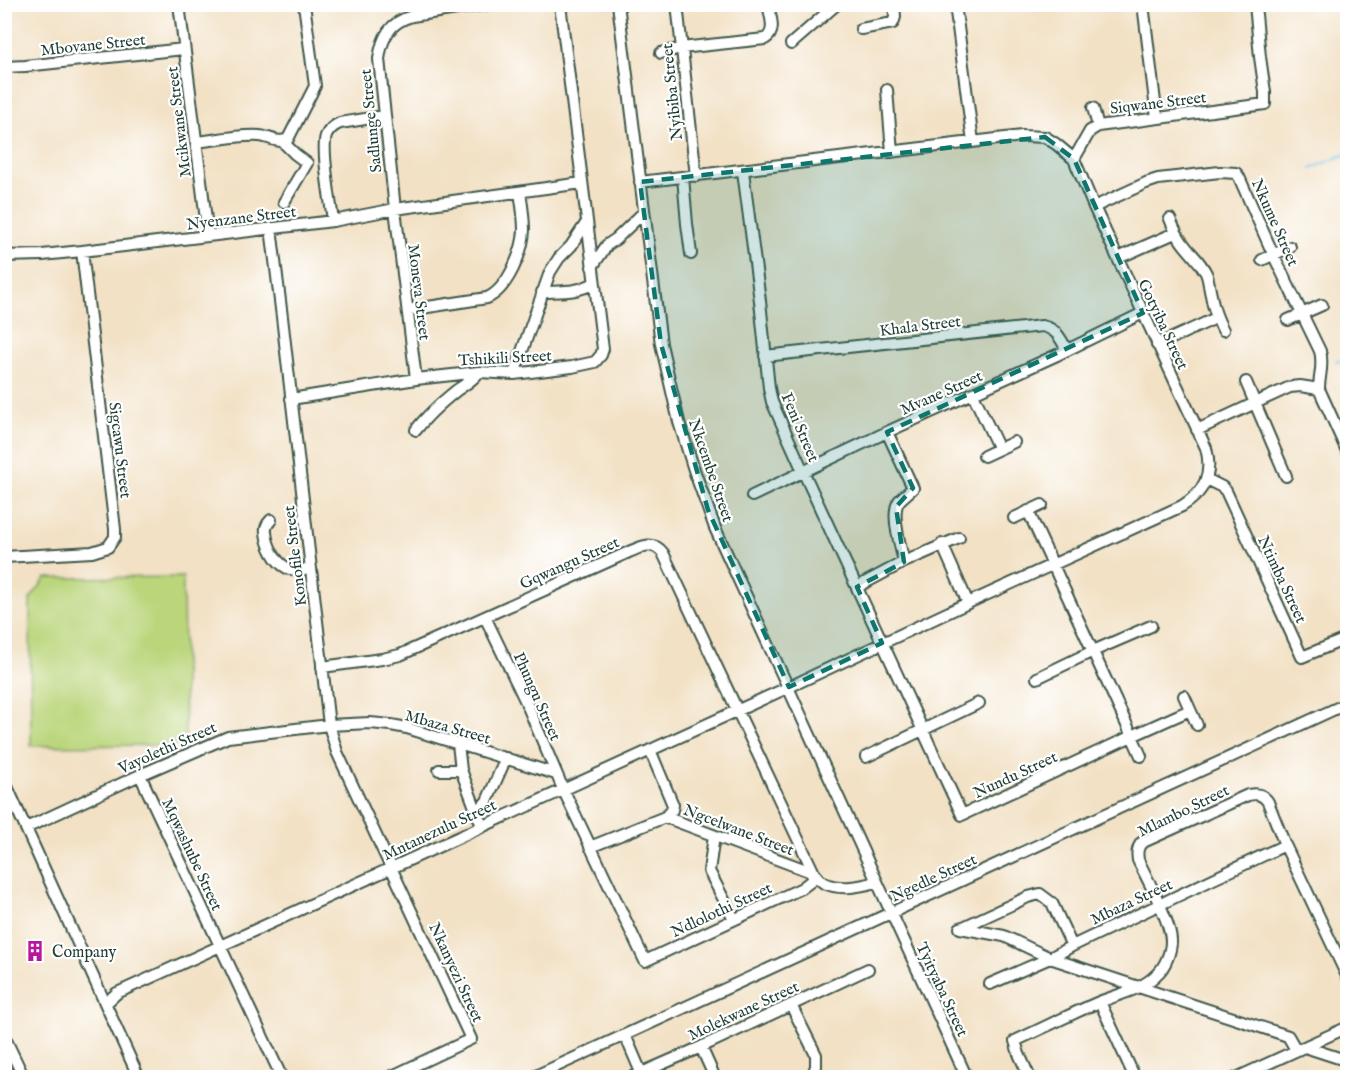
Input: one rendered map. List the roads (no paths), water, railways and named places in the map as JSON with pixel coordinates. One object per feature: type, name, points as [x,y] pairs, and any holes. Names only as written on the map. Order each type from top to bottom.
[{"type":"street","name":"Mcikwane Street","points":[[179,4],[208,236]]},
{"type":"street","points":[[197,142],[258,135],[282,141],[288,139],[315,86],[304,4]]},
{"type":"street","name":"Sadlunge Street","points":[[395,209],[379,59],[386,34],[395,23],[412,16],[489,4]]},
{"type":"street","name":"Tshikili Street","points":[[291,399],[416,379],[479,372],[514,374],[590,364],[599,358],[603,349],[560,4]]},
{"type":"street","name":"Nkcembe Street","points":[[618,4],[661,344],[682,431],[715,528],[891,912]]},
{"type":"street","name":"Nyibiba Street","points":[[676,4],[696,176]]},
{"type":"street","points":[[662,53],[681,48],[765,39],[772,33],[768,4]]},
{"type":"street","points":[[790,44],[837,4]]},
{"type":"street","points":[[861,29],[893,23],[894,4]]},
{"type":"street","points":[[955,4],[973,142]]},
{"type":"street","points":[[1143,4],[1157,117]]},
{"type":"street","name":"Siqwane Street","points":[[1074,159],[1090,131],[1098,126],[1264,104],[1265,92],[1255,4]]},
{"type":"street","name":"Mbovane Street","points":[[4,67],[184,49]]},
{"type":"street","points":[[887,90],[892,152]]},
{"type":"street","points":[[1093,108],[1098,126]]},
{"type":"street","points":[[333,221],[324,148],[328,132],[340,123],[384,116]]},
{"type":"street","name":"Gotyiba Street","points":[[640,182],[1022,136],[1045,137],[1074,159],[1206,448],[1209,459],[1206,479]]},
{"type":"street","points":[[282,141],[307,163],[284,202]]},
{"type":"street","name":"Feni Street","points":[[743,171],[772,402],[882,643]]},
{"type":"street","name":"Nkume Street","points":[[1094,207],[1158,179],[1220,171],[1236,173],[1322,357],[1319,389]]},
{"type":"street","points":[[683,177],[691,254]]},
{"type":"street","name":"Nyenzane Street","points":[[4,256],[82,251],[333,221],[395,209],[582,183]]},
{"type":"street","points":[[408,310],[487,298],[501,289],[523,241],[524,218],[520,192]]},
{"type":"street","name":"Moneva Street","points":[[395,209],[416,379]]},
{"type":"street","points":[[592,267],[607,245],[644,212]]},
{"type":"street","points":[[1170,219],[1175,233],[1196,257],[1208,277],[1216,318],[1223,330]]},
{"type":"street","points":[[514,374],[550,272],[587,222]]},
{"type":"street","name":"Konofile Street","points":[[271,228],[329,725],[337,752],[392,868]]},
{"type":"street","points":[[1118,258],[1175,233]]},
{"type":"street","points":[[1262,260],[1290,246]]},
{"type":"street","name":"Sigcawu Street","points":[[4,557],[92,552],[108,547],[115,537],[82,251]]},
{"type":"street","points":[[542,292],[578,291],[594,283]]},
{"type":"street","points":[[1288,320],[1322,305]]},
{"type":"street","name":"Mvane Street","points":[[752,496],[1143,313]]},
{"type":"street","points":[[1157,345],[1216,318]]},
{"type":"street","name":"Khala Street","points":[[765,356],[1042,326],[1058,333],[1067,350]]},
{"type":"street","points":[[416,430],[426,416],[479,372]]},
{"type":"street","points":[[1246,382],[1286,476]]},
{"type":"street","points":[[1197,430],[1295,386],[1319,389],[1347,453]]},
{"type":"street","points":[[973,394],[999,449]]},
{"type":"street","points":[[887,432],[913,488],[896,507],[895,516],[904,562]]},
{"type":"street","points":[[984,456],[1014,442]]},
{"type":"street","points":[[789,687],[1182,506],[1200,492],[1206,479]]},
{"type":"street","name":"Ntimba Street","points":[[1206,479],[1218,484],[1226,491],[1302,657],[1347,638]]},
{"type":"street","points":[[1014,518],[1042,505]]},
{"type":"street","points":[[1028,511],[1141,756]]},
{"type":"street","points":[[271,520],[265,530],[278,561],[289,569],[311,570]]},
{"type":"street","points":[[857,587],[904,562],[959,538]]},
{"type":"street","points":[[942,544],[968,603]]},
{"type":"street","name":"Gqwangu Street","points":[[322,667],[393,657],[642,546],[649,545],[655,546],[663,553],[736,711]]},
{"type":"street","name":"Phungu Street","points":[[485,616],[526,702],[563,789]]},
{"type":"street","points":[[1038,678],[1150,626]]},
{"type":"street","name":"Nundu Street","points":[[882,643],[962,815],[1190,710]]},
{"type":"street","name":"Mntanezulu Street","points":[[105,1004],[117,993],[789,687]]},
{"type":"street","points":[[1184,696],[1197,724]]},
{"type":"street","points":[[866,757],[979,703]]},
{"type":"street","name":"Ngedle Street","points":[[531,1077],[1347,703]]},
{"type":"street","points":[[736,711],[814,873]]},
{"type":"street","name":"Mbaza Street","points":[[329,725],[370,723],[407,728],[556,774]]},
{"type":"street","name":"Vayolethi Street","points":[[26,828],[140,774],[228,736],[329,725]]},
{"type":"street","points":[[458,744],[461,770],[482,826]]},
{"type":"street","points":[[650,750],[673,805],[672,810],[665,817]]},
{"type":"street","points":[[477,813],[487,801],[506,758]]},
{"type":"street","points":[[439,770],[461,770]]},
{"type":"street","name":"Mqwashube Street","points":[[140,774],[220,947]]},
{"type":"street","points":[[4,780],[140,1077]]},
{"type":"street","name":"Ndlolothi Street","points":[[563,789],[645,961],[802,888],[812,881],[814,873]]},
{"type":"street","name":"Mlambo Street","points":[[1030,1077],[1015,1041],[1100,1002],[1140,987],[1163,968],[1171,943],[1169,929],[1138,860],[1137,853],[1141,843],[1240,798],[1254,794],[1264,797],[1268,802],[1285,845],[1347,978]]},
{"type":"street","name":"Ngcelwane Street","points":[[590,847],[665,817],[814,873],[823,883],[856,887],[878,882]]},
{"type":"street","points":[[714,836],[709,871],[734,919]]},
{"type":"street","name":"Mbaza Street","points":[[990,984],[1050,958],[1285,845]]},
{"type":"street","name":"Nkanyezi Street","points":[[388,1077],[471,1039],[392,868]]},
{"type":"street","points":[[1072,946],[1052,903],[1040,894],[1028,897],[960,928],[1004,936],[1050,958],[1288,1036],[1300,1048],[1347,1061]]},
{"type":"street","name":"Tyityaba Street","points":[[891,912],[968,1077]]},
{"type":"street","points":[[220,947],[282,1077]]},
{"type":"street","name":"Molekwane Street","points":[[638,1076],[868,969]]},
{"type":"street","points":[[1100,1002],[1135,1077]]},
{"type":"street","points":[[792,1005],[816,1055],[816,1066],[812,1077]]},
{"type":"street","points":[[1236,1077],[1347,1027]]},
{"type":"street","points":[[625,1035],[638,1076]]},
{"type":"street","points":[[4,1036],[24,1077]]},
{"type":"street","points":[[701,1047],[715,1077]]},
{"type":"waterway","points":[[1311,169],[1348,153]]},
{"type":"waterway","points":[[1336,362],[1348,357]]},
{"type":"place","name":"Company","points":[[35,951]]}]
